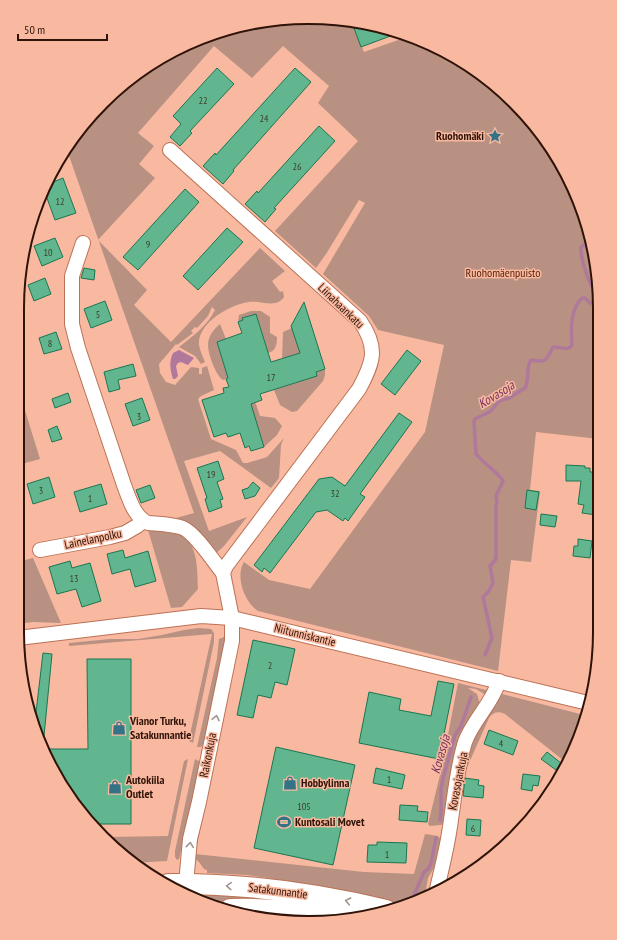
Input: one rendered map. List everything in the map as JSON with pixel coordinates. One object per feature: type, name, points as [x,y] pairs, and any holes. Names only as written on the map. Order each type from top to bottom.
[{"type":"main road","name":"Satakunnantie","points":[[181,886],[281,890],[346,900],[376,908]]},
{"type":"main road","name":"Satakunnantie","points":[[247,909],[276,910],[322,915]]},
{"type":"street","name":"Liinahaankatu","points":[[170,150],[313,280],[353,314],[365,328],[373,350],[370,369],[359,389],[226,566],[223,573]]},
{"type":"street","points":[[83,243],[72,276],[72,324],[78,348],[124,485],[133,507],[142,521],[183,529],[198,541],[223,573],[232,618]]},
{"type":"street","name":"Lainelanpolku","points":[[40,550],[125,534],[142,521]]},
{"type":"street","name":"Niitunniskantie","points":[[24,637],[201,616],[232,618],[584,702]]},
{"type":"street","name":"Raikonkuja","points":[[178,885],[199,802],[232,641],[232,618]]},
{"type":"street","name":"Kovasojankuja","points":[[438,885],[449,833],[458,774],[466,741],[474,725],[493,697],[499,681]]},
{"type":"green space","name":"Ruohomäenpuisto","points":[[308,24],[346,26],[354,27],[364,52],[401,39],[434,53],[467,72],[510,107],[545,150],[564,183],[578,217],[588,253],[591,271],[593,308],[593,438],[536,432],[530,490],[540,491],[531,562],[511,560],[498,671],[258,611],[249,602],[242,588],[240,574],[244,562],[269,580],[310,589],[425,432],[444,345],[378,330],[369,316],[323,274],[365,203],[359,200],[316,268],[275,231],[358,141],[318,103],[329,86],[283,46],[252,78],[214,46],[138,133],[154,146],[139,164],[155,178],[98,240],[69,155],[83,135],[107,107],[150,72],[183,53],[217,39],[253,29],[271,26]]},
{"type":"green space","points":[[99,241],[147,290],[134,305],[171,342],[260,248],[285,271],[272,281],[280,292],[283,291],[284,297],[281,301],[277,303],[249,302],[233,306],[209,322],[203,329],[199,345],[205,362],[201,364],[195,356],[179,347],[208,321],[215,310],[212,307],[208,316],[197,328],[195,327],[191,331],[193,333],[177,345],[176,344],[159,364],[160,373],[166,382],[175,385],[191,367],[199,368],[199,374],[202,374],[202,368],[207,366],[214,390],[198,399],[211,439],[236,450],[243,463],[267,457],[284,438],[281,445],[279,478],[271,488],[220,451],[184,461],[209,531],[247,517],[224,546],[214,555],[189,525],[176,518],[194,513]]},
{"type":"green space","points":[[251,311],[261,311],[270,317],[270,333],[277,337],[276,347],[273,351],[268,353],[256,314],[242,318],[243,320],[238,322],[239,315]]},
{"type":"green space","points":[[220,324],[226,339],[217,342],[228,378],[223,380],[220,378],[213,364],[209,354],[208,345],[212,333]]},
{"type":"green space","points":[[292,328],[300,353],[282,359],[283,332]]},
{"type":"green space","points":[[325,369],[323,381],[297,411],[292,412],[280,405],[274,390],[317,376],[316,372]]},
{"type":"green space","points":[[255,403],[260,416],[275,418],[282,426],[277,435],[264,447],[250,404]]},
{"type":"green space","points":[[24,407],[40,459],[24,463]]},
{"type":"green space","points":[[148,530],[168,531],[179,534],[186,538],[194,550],[197,566],[198,589],[182,607],[171,608]]},
{"type":"green space","points":[[33,558],[61,623],[24,623],[24,560]]},
{"type":"green space","points":[[199,628],[211,629],[214,633],[214,642],[193,743],[189,741],[189,739],[212,634],[69,646],[69,643],[110,639],[138,639]]},
{"type":"green space","points":[[224,637],[224,652],[204,743],[201,747],[197,747],[217,658],[219,639]]},
{"type":"green space","points":[[458,683],[490,691],[467,732],[446,821],[441,825],[430,826],[428,824],[441,771]],"holes":[[[468,688],[476,689],[486,695],[480,704],[477,694]]]},
{"type":"green space","points":[[502,694],[580,714],[563,760],[505,714],[498,712],[492,714],[489,718],[465,772],[463,768],[468,746],[497,699]]},
{"type":"green space","points":[[188,759],[167,861],[142,862],[112,837],[168,836],[184,761]]},
{"type":"green space","points":[[195,759],[200,762],[179,859],[177,860],[175,857],[175,851]]},
{"type":"green space","points":[[202,812],[204,812],[195,854],[364,872],[414,874],[425,834],[438,836],[442,841],[435,866],[428,878],[426,890],[388,904],[338,893],[301,887],[268,878],[247,875],[207,873],[207,870],[204,869],[195,859],[194,855],[195,835]]},
{"type":"green space","points":[[196,892],[224,893],[359,912],[349,914],[313,907],[217,901]]},
{"type":"shaded area","points":[[179,350],[194,358],[188,365],[181,362],[178,363],[176,366],[178,376],[173,379],[170,362],[173,353]]},
{"type":"building","points":[[354,27],[390,36],[361,47]]},
{"type":"building","points":[[217,68],[234,84],[190,131],[192,133],[180,146],[170,137],[181,124],[173,116]]},
{"type":"building","points":[[295,68],[311,82],[233,170],[234,171],[223,184],[203,166],[215,153],[216,155]]},
{"type":"building","points":[[319,126],[335,141],[274,208],[276,209],[265,222],[245,204],[257,191],[258,193]]},
{"type":"building","points":[[63,178],[76,213],[55,220],[47,198],[54,182]]},
{"type":"building","points":[[185,189],[199,202],[138,270],[123,257]]},
{"type":"building","points":[[227,228],[243,242],[198,290],[183,276]]},
{"type":"building","points":[[55,238],[63,257],[42,266],[34,246]]},
{"type":"building","points":[[84,268],[95,270],[94,280],[81,278]]},
{"type":"building","points":[[45,278],[51,294],[34,301],[28,285]]},
{"type":"building","points":[[105,301],[112,320],[91,328],[84,309]]},
{"type":"building","points":[[304,302],[325,369],[316,372],[317,376],[260,394],[262,400],[251,404],[264,447],[251,451],[249,446],[245,448],[240,433],[228,437],[226,433],[214,437],[202,400],[224,393],[223,388],[229,387],[226,379],[228,378],[217,342],[242,333],[238,322],[243,320],[242,318],[256,314],[271,362],[300,353],[291,326]]},
{"type":"building","points":[[56,332],[62,349],[44,354],[39,338]]},
{"type":"building","points":[[407,350],[421,361],[395,395],[381,384]]},
{"type":"building","points":[[133,364],[136,376],[118,380],[120,389],[109,392],[104,372]]},
{"type":"building","points":[[68,393],[71,402],[55,408],[52,399]]},
{"type":"building","points":[[142,398],[150,420],[133,426],[125,404]]},
{"type":"building","points":[[399,413],[412,422],[360,494],[365,497],[348,521],[345,518],[343,521],[327,510],[316,512],[270,573],[264,568],[262,572],[254,565],[319,479],[332,477],[345,486]]},
{"type":"building","points":[[57,426],[62,439],[52,442],[48,430]]},
{"type":"building","points":[[218,461],[224,479],[217,482],[223,499],[220,500],[222,507],[209,512],[205,499],[207,498],[197,468]]},
{"type":"building","points":[[566,465],[585,466],[585,468],[590,468],[590,472],[593,472],[593,514],[582,513],[584,505],[578,504],[581,481],[566,481]]},
{"type":"building","points":[[49,477],[55,497],[33,504],[27,484]]},
{"type":"building","points":[[253,482],[260,488],[255,496],[245,499],[242,490],[248,488]]},
{"type":"building","points":[[101,484],[107,504],[80,512],[74,492]]},
{"type":"building","points":[[150,485],[155,498],[141,503],[136,490]]},
{"type":"building","points":[[527,490],[539,492],[536,510],[525,508]]},
{"type":"building","points":[[541,514],[557,516],[555,527],[540,525]]},
{"type":"building","points":[[578,539],[592,541],[590,558],[573,556],[574,546],[578,546]]},
{"type":"building","points":[[123,550],[125,558],[148,551],[156,581],[135,587],[130,569],[112,574],[107,554]]},
{"type":"building","points":[[70,561],[72,568],[90,563],[101,601],[82,607],[76,589],[57,594],[49,567]]},
{"type":"building","points":[[253,640],[295,649],[287,685],[275,682],[271,698],[258,695],[253,718],[237,715]]},
{"type":"building","points":[[43,653],[52,654],[44,735],[36,712]]},
{"type":"building","points":[[87,659],[131,659],[131,824],[99,824],[72,790],[50,749],[88,749]]},
{"type":"building","points":[[438,681],[454,684],[439,759],[359,743],[369,692],[401,699],[399,710],[431,716]]},
{"type":"building","points":[[489,730],[518,741],[513,755],[484,744]]},
{"type":"building","points":[[276,747],[355,765],[333,865],[254,848]]},
{"type":"building","points":[[547,752],[561,763],[556,770],[541,759]]},
{"type":"building","points":[[376,768],[405,775],[402,789],[373,783]]},
{"type":"building","points":[[523,774],[540,776],[538,786],[533,785],[532,791],[521,789]]},
{"type":"building","points":[[465,778],[479,780],[478,785],[484,786],[483,798],[463,796]]},
{"type":"building","points":[[400,805],[418,806],[417,811],[428,812],[427,822],[399,820]]},
{"type":"building","points":[[467,819],[481,820],[480,836],[466,835]]},
{"type":"building","points":[[377,842],[407,843],[406,863],[367,862],[368,845],[377,845]]},
{"type":"waterway","name":"Kovasoja","points":[[585,244],[581,247],[582,261],[592,286]]},
{"type":"waterway","name":"Kovasoja","points":[[485,655],[492,638],[483,597],[489,591],[493,583],[490,566],[496,559],[496,496],[503,481],[499,475],[476,454],[474,422],[475,419],[491,411],[499,401],[509,398],[525,388],[528,367],[531,360],[543,361],[547,358],[553,347],[568,348],[572,345],[572,320],[575,308],[582,298],[585,298],[590,303],[593,302]]},
{"type":"waterway","name":"Kovasoja","points":[[440,820],[441,789],[443,779],[455,735],[461,726],[471,697]]},
{"type":"waterway","name":"Kovasoja","points":[[414,895],[424,872],[431,864],[436,838]]},
{"type":"place","name":"Ruohomäki","points":[[495,136]]},
{"type":"place","name":"Vianor Turku, Satakunnantie","points":[[119,728]]},
{"type":"place","name":"Hobbylinna","points":[[290,783]]},
{"type":"place","name":"Autokiila Outlet","points":[[115,787]]},
{"type":"place","name":"Kuntosali Movet","points":[[284,822]]}]
